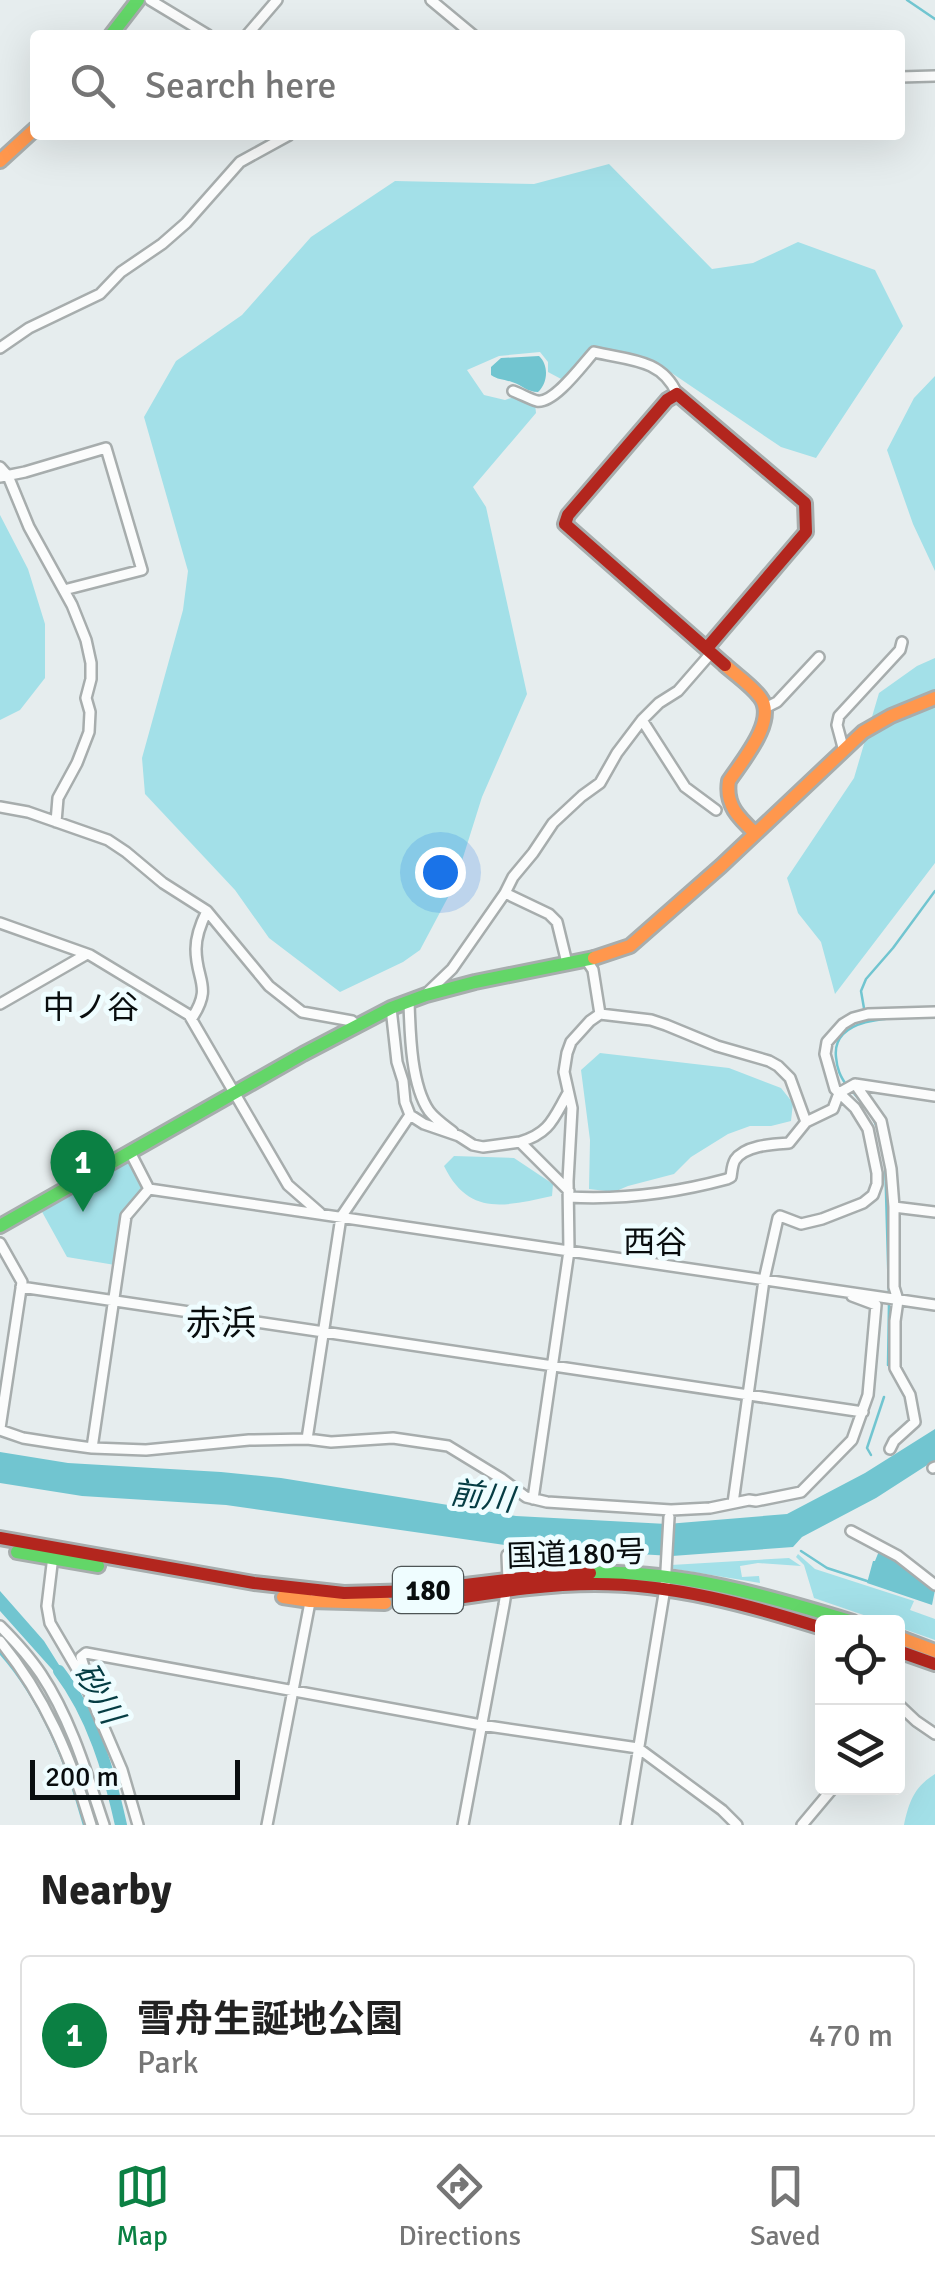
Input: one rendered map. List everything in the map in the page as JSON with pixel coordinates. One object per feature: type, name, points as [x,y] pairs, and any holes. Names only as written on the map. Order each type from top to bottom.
[{"type":"main road","points":[[115,30],[138,0]]},
{"type":"main road","points":[[0,160],[30,133]]},
{"type":"main road","points":[[710,650],[806,532],[805,503],[676,394],[592,486],[568,515],[566,524],[756,691],[767,707],[766,720],[726,790],[730,806],[755,834]]},
{"type":"main road","points":[[0,1226],[391,1008],[475,982],[587,961],[630,946],[863,732],[935,698]]},
{"type":"main road","name":"国道180号","points":[[0,1538],[53,1553]]},
{"type":"main road","name":"国道180号","points":[[0,1549],[53,1553],[367,1604],[506,1586],[666,1583],[741,1589],[829,1615]]},
{"type":"main road","name":"国道180号","points":[[666,1583],[815,1626]]},
{"type":"main road","points":[[905,1640],[935,1651]]},
{"type":"main road","points":[[905,1653],[935,1664]]},
{"type":"street","points":[[150,0],[200,30]]},
{"type":"street","points":[[251,30],[277,0]]},
{"type":"street","points":[[431,0],[466,30]]},
{"type":"street","points":[[905,77],[935,76]]},
{"type":"street","points":[[0,348],[29,328],[100,294],[120,272],[186,223],[240,162],[279,140]]},
{"type":"street","points":[[514,391],[544,401],[594,352],[650,364],[669,381],[676,394]]},
{"type":"street","points":[[56,822],[58,798],[82,754],[89,732],[86,698],[91,663],[78,619],[2,473],[106,448],[142,570],[64,590]]},
{"type":"street","points":[[844,751],[837,726],[839,716],[900,650],[902,642]]},
{"type":"street","points":[[426,995],[452,969],[554,823],[600,784],[642,720],[678,691],[710,650]]},
{"type":"street","points":[[767,707],[778,702],[820,657]]},
{"type":"street","points":[[642,720],[686,787],[716,810]]},
{"type":"street","points":[[0,807],[28,812],[108,840],[207,911],[269,986],[296,1008],[358,1025]]},
{"type":"street","points":[[505,892],[558,922],[567,963]]},
{"type":"street","points":[[192,1018],[203,996],[196,947],[207,911]]},
{"type":"street","points":[[0,923],[87,954],[192,1018],[288,1185],[322,1215]]},
{"type":"street","points":[[0,1004],[87,954]]},
{"type":"street","points":[[587,961],[593,970],[600,1014]]},
{"type":"street","points":[[409,1002],[412,1056],[425,1106],[431,1115],[473,1146],[535,1137],[551,1124],[568,1093]]},
{"type":"street","points":[[391,1008],[396,1062],[410,1115],[459,1136]]},
{"type":"street","points":[[935,1012],[853,1018],[843,1024],[825,1048],[835,1089],[935,1096]]},
{"type":"street","points":[[532,1500],[569,1251],[573,1130],[564,1072],[571,1042],[600,1014],[651,1020],[769,1061],[790,1078],[806,1122]]},
{"type":"street","points":[[520,1142],[569,1194],[610,1199],[674,1192],[727,1179],[738,1157],[767,1143],[789,1143],[806,1122],[833,1109],[847,1088]]},
{"type":"street","points":[[847,1088],[881,1120],[891,1169],[895,1368],[910,1394],[914,1422],[890,1448]]},
{"type":"street","points":[[733,1502],[764,1280],[778,1218],[808,1224],[854,1208],[873,1195],[877,1184],[868,1130],[847,1088]]},
{"type":"street","points":[[307,1439],[341,1218],[410,1115]]},
{"type":"street","points":[[130,1152],[149,1190]]},
{"type":"street","points":[[149,1190],[935,1306]]},
{"type":"street","points":[[92,1448],[126,1216],[149,1190]]},
{"type":"street","points":[[894,1207],[935,1212]]},
{"type":"street","points":[[0,1243],[22,1282],[0,1429],[24,1438],[92,1448],[146,1450],[249,1440],[331,1442],[393,1438],[448,1446],[532,1500],[586,1506],[710,1508],[801,1492],[850,1443],[868,1395],[876,1305],[861,1301],[852,1293]]},
{"type":"street","points":[[21,1288],[862,1412]]},
{"type":"street","points":[[626,1825],[666,1583],[669,1518]]},
{"type":"street","points":[[851,1531],[898,1556],[935,1585]]},
{"type":"street","points":[[53,1553],[47,1606],[50,1623],[84,1681],[122,1770],[139,1825]]},
{"type":"street","points":[[462,1825],[506,1586],[508,1554]]},
{"type":"street","points":[[268,1825],[311,1596]]},
{"type":"street","points":[[0,1626],[42,1675],[57,1702],[70,1730],[98,1825]]},
{"type":"street","points":[[0,1641],[54,1722],[86,1805],[98,1825]]},
{"type":"street","points":[[84,1681],[81,1657],[86,1653],[481,1725],[638,1748],[737,1825]]},
{"type":"street","points":[[905,1712],[935,1734]]},
{"type":"street","points":[[802,1825],[827,1795]]},
{"type":"shaded area","points":[[609,164],[712,269],[753,263],[798,242],[875,270],[903,326],[816,458],[781,447],[651,359],[593,349],[563,380],[548,372],[548,362],[540,352],[499,356],[467,370],[484,395],[505,400],[514,397],[535,404],[536,413],[473,487],[486,507],[527,694],[482,797],[454,886],[420,950],[340,992],[269,938],[235,890],[145,794],[142,758],[183,610],[188,571],[144,417],[176,361],[242,315],[311,237],[395,181],[534,184]]},
{"type":"shaded area","points":[[539,356],[546,374],[538,392],[491,375],[491,367],[501,358]]},
{"type":"shaded area","points":[[935,376],[935,571],[913,524],[887,450],[914,398]]},
{"type":"shaded area","points":[[0,515],[28,569],[45,624],[45,678],[20,710],[0,720]]},
{"type":"shaded area","points":[[935,658],[935,863],[835,994],[821,942],[798,913],[787,878],[854,778],[879,693]]},
{"type":"shaded area","points":[[600,1053],[729,1068],[781,1088],[793,1103],[791,1121],[750,1126],[728,1134],[691,1157],[674,1174],[614,1192],[589,1189],[590,1140],[581,1070]]},
{"type":"shaded area","points":[[454,1156],[514,1158],[553,1184],[552,1196],[504,1204],[477,1201],[465,1194],[444,1166]]},
{"type":"shaded area","points":[[129,1158],[145,1189],[122,1215],[115,1265],[67,1257],[41,1210]]},
{"type":"shaded area","points":[[935,1429],[935,1460],[876,1498],[802,1537],[793,1547],[672,1556],[519,1547],[226,1505],[82,1496],[0,1483],[0,1452],[68,1463],[281,1478],[516,1516],[667,1524],[787,1514],[865,1473]]},
{"type":"shaded area","points":[[879,1551],[896,1559],[935,1590],[932,1605],[867,1583]]},
{"type":"shaded area","points":[[798,1554],[815,1569],[914,1601],[910,1610],[935,1619],[935,1640],[905,1629],[905,1615],[864,1615],[814,1598],[804,1565],[796,1557]]},
{"type":"shaded area","points":[[789,1558],[801,1566],[740,1566],[742,1577],[759,1576],[760,1583],[669,1568],[671,1565]]},
{"type":"shaded area","points":[[0,1591],[44,1641],[71,1684],[67,1686],[0,1611]]},
{"type":"shaded area","points":[[935,1774],[935,1825],[904,1825],[914,1796]]},
{"type":"waterway","points":[[907,0],[935,19]]},
{"type":"waterway","points":[[865,1014],[861,991],[866,979],[935,891]]},
{"type":"waterway","points":[[847,1086],[836,1057],[838,1042],[845,1032],[890,1018],[935,1017]]},
{"type":"waterway","points":[[853,1092],[867,1109]]},
{"type":"waterway","points":[[872,1115],[880,1135]]},
{"type":"waterway","points":[[885,1158],[889,1295]]},
{"type":"waterway","points":[[888,1365],[889,1303]]},
{"type":"waterway","points":[[871,1455],[867,1448],[884,1397]]},
{"type":"waterway","points":[[801,1551],[827,1568],[867,1581]]},
{"type":"waterway","points":[[0,1653],[28,1691],[51,1734],[84,1825]]},
{"type":"waterway","name":"砂川","points":[[59,1671],[81,1706],[98,1745],[121,1825]]},
{"type":"traffic: fast","points":[[115,30],[138,0]]},
{"type":"traffic: fast","points":[[0,1226],[391,1008],[475,982],[594,958]]},
{"type":"traffic: fast","points":[[17,1552],[98,1566]]},
{"type":"traffic: fast","points":[[590,1573],[690,1580],[829,1615]]},
{"type":"traffic: slow","points":[[0,161],[30,134]]},
{"type":"traffic: slow","points":[[725,665],[760,697],[764,706],[762,728],[729,781],[728,790],[734,810],[755,833]]},
{"type":"traffic: slow","points":[[594,958],[630,946],[863,732],[935,698]]},
{"type":"traffic: slow","points":[[283,1597],[385,1603]]},
{"type":"traffic: slow","points":[[905,1640],[935,1651]]},
{"type":"traffic: jam","points":[[707,648],[806,532],[805,503],[677,394],[667,400],[568,515],[565,524],[725,665]]},
{"type":"traffic: jam","points":[[0,1538],[254,1583],[344,1593],[416,1591],[590,1573]]},
{"type":"traffic: jam","points":[[457,1598],[560,1585],[624,1585],[710,1597],[815,1626]]},
{"type":"traffic: jam","points":[[905,1653],[935,1664]]},
{"type":"place","name":"雪舟生誕地公園","points":[[83,1212]]},
{"type":"district","name":"中ノ谷","points":[[91,1007]]},
{"type":"district","name":"西谷","points":[[655,1242]]},
{"type":"district","name":"赤浜","points":[[221,1323]]},
{"type":"water label","name":"前川","points":[[482,1496]]}]
